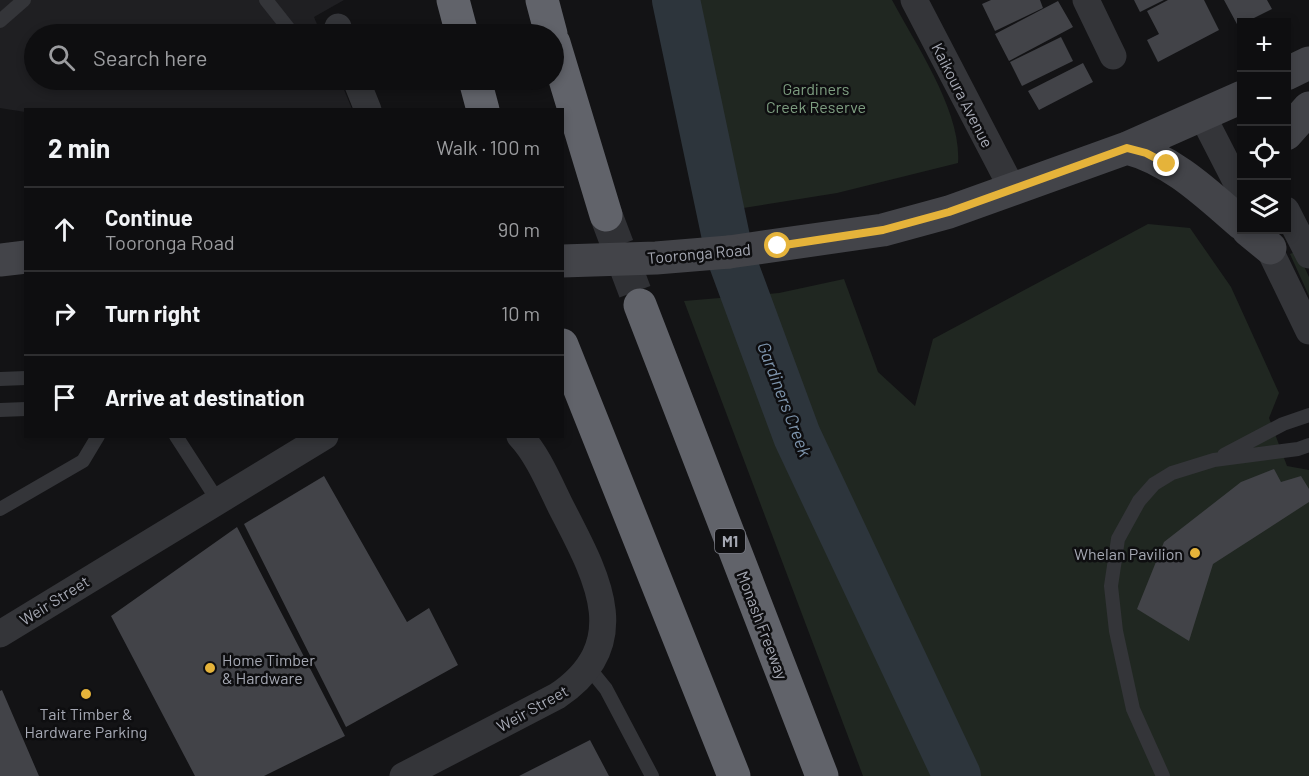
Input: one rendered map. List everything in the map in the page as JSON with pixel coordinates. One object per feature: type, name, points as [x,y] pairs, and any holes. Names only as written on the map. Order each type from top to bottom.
[{"type":"highway","points":[[453,0],[459,24]]},
{"type":"highway","points":[[542,0],[548,24]]},
{"type":"highway","points":[[564,76],[606,215]]},
{"type":"highway","points":[[478,90],[482,108]]},
{"type":"highway","name":"Monash Freeway","points":[[640,305],[822,776]]},
{"type":"highway","points":[[564,350],[734,776]]},
{"type":"main road","points":[[1291,72],[1309,63]]},
{"type":"main road","name":"Tooronga Road","points":[[564,261],[656,258],[729,252],[883,230],[949,212],[1127,148],[1203,117],[1237,107]]},
{"type":"main road","points":[[1291,129],[1309,108]]},
{"type":"main road","points":[[1127,148],[1146,153],[1167,164],[1237,220]]},
{"type":"main road","points":[[0,260],[24,257]]},
{"type":"street","points":[[1086,0],[1113,56]]},
{"type":"street","name":"Kaikoura Avenue","points":[[918,1],[1012,190]]},
{"type":"street","points":[[359,90],[367,108]]},
{"type":"street","points":[[1203,117],[1237,183]]},
{"type":"street","points":[[1291,218],[1309,255]]},
{"type":"street","points":[[1259,236],[1309,332]]},
{"type":"street","name":"Weir Street","points":[[0,634],[322,438]]},
{"type":"street","name":"Weir Street","points":[[403,776],[557,696],[573,685],[589,668],[601,648],[602,601],[594,575],[555,495],[521,438]]},
{"type":"lane","points":[[0,21],[24,0]]},
{"type":"lane","points":[[266,0],[285,24]]},
{"type":"lane","points":[[0,379],[24,378]]},
{"type":"lane","points":[[0,410],[24,409]]},
{"type":"lane","points":[[1214,460],[1283,424],[1309,415]]},
{"type":"lane","points":[[0,509],[83,461],[97,438]]},
{"type":"lane","points":[[177,438],[218,501]]},
{"type":"lane","points":[[1163,776],[1133,710],[1116,631],[1112,586],[1113,563],[1118,538],[1140,501],[1154,484],[1172,472],[1214,460],[1299,449],[1309,444]]},
{"type":"lane","points":[[589,668],[606,689],[652,776]]},
{"type":"shaded area","points":[[0,0],[344,0],[314,17],[317,24],[24,24],[24,90],[344,90],[352,108],[24,108],[24,112],[0,108]]},
{"type":"green space","name":"Gardiners Creek Reserve","points":[[696,0],[892,0],[936,79],[945,101],[953,122],[958,163],[837,193],[737,209]]},
{"type":"green space","points":[[1148,224],[1190,228],[1231,287],[1279,393],[1269,418],[1287,466],[1309,470],[1309,776],[863,776],[684,301],[779,293],[844,279],[878,372],[915,406],[933,339]]},
{"type":"green space","points":[[1297,251],[1309,277],[1309,296],[1290,254]]},
{"type":"building","points":[[991,0],[1040,0],[1043,8],[995,31],[982,4]]},
{"type":"building","points":[[1134,0],[1164,0],[1140,12]]},
{"type":"building","points":[[1168,0],[1204,0],[1219,30],[1158,62],[1147,40],[1159,34],[1147,11]]},
{"type":"building","points":[[1224,0],[1267,0],[1272,9],[1254,18],[1237,18],[1237,24]]},
{"type":"building","points":[[1058,1],[1073,27],[1009,61],[995,34]]},
{"type":"building","points":[[1061,37],[1073,61],[1022,86],[1010,62]]},
{"type":"building","points":[[1083,63],[1093,82],[1039,110],[1028,91]]},
{"type":"building","name":"Whelan Pavilion","points":[[1274,469],[1281,482],[1301,476],[1309,489],[1309,502],[1213,564],[1189,641],[1137,609],[1164,542],[1241,482]]},
{"type":"building","points":[[324,476],[407,622],[429,608],[458,665],[346,727],[244,524]]},
{"type":"building","points":[[237,527],[345,736],[264,776],[195,776],[111,616]]},
{"type":"building","points":[[2,690],[39,776],[0,776],[0,691]]},
{"type":"building","points":[[590,740],[609,776],[519,776]]},
{"type":"waterway","name":"Gardiners Creek","points":[[676,0],[729,252],[797,436],[957,776]]},
{"type":"tunnel","points":[[606,215],[640,305]]},
{"type":"place","name":"Whelan Pavilion","points":[[1195,553]]},
{"type":"place","name":"Home Timber & Hardware","points":[[210,668]]},
{"type":"place","name":"Tait Timber & Hardware Parking","points":[[86,694]]},
{"type":"route","points":[[778,246],[883,230],[949,212],[1127,148],[1146,153],[1167,164]]}]
